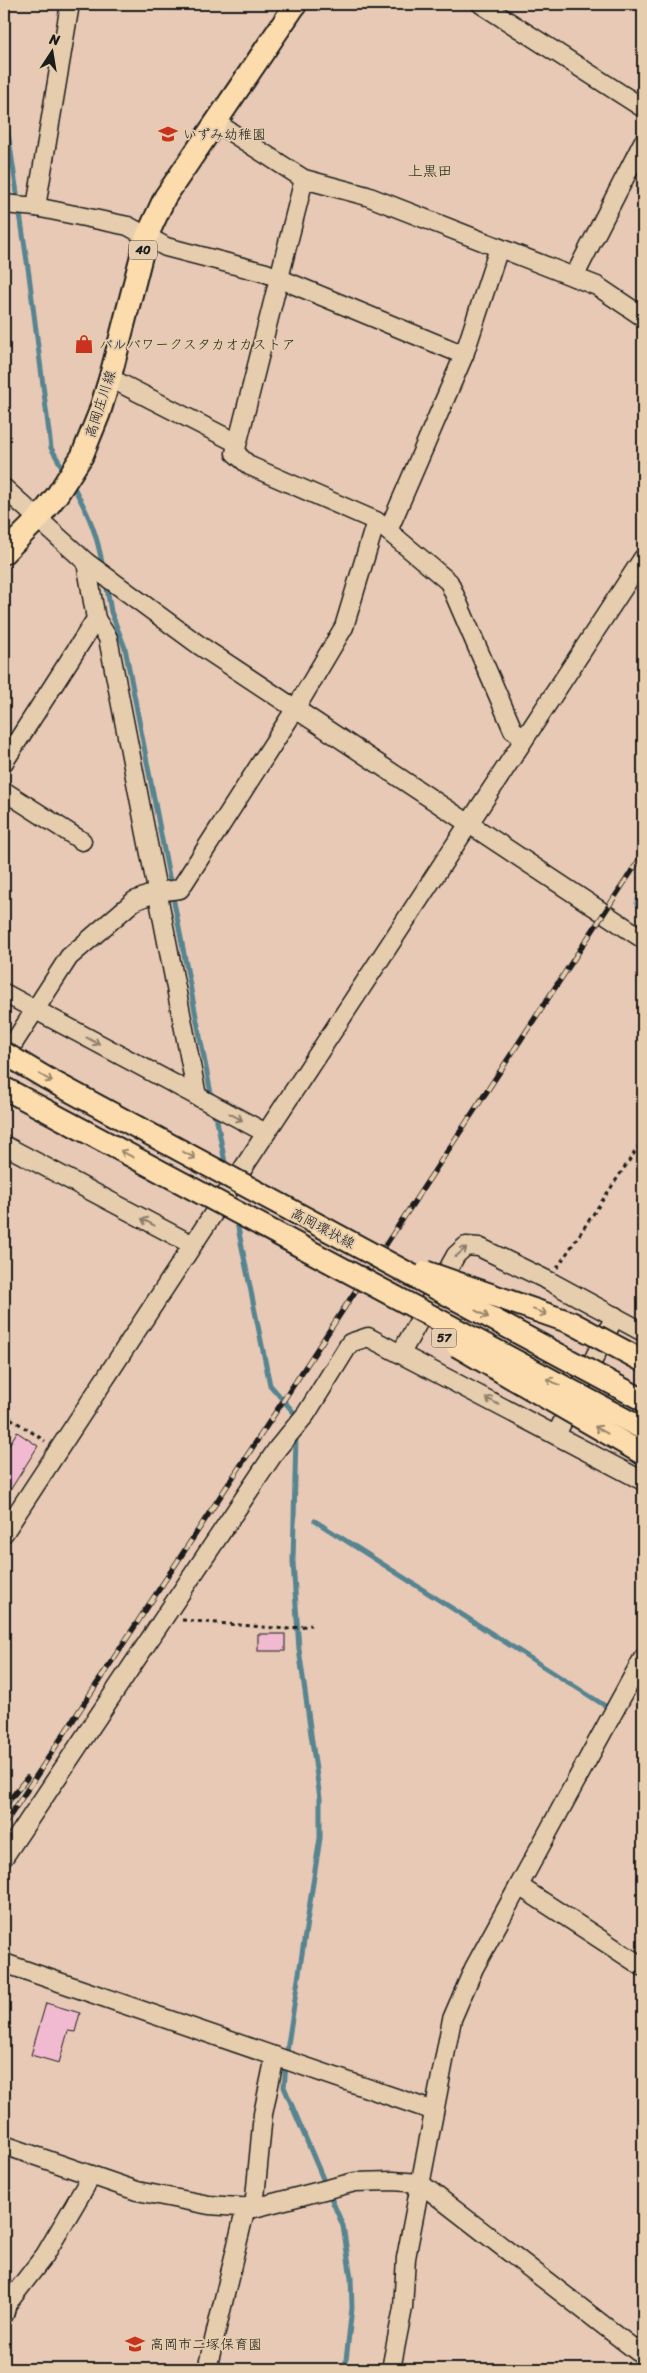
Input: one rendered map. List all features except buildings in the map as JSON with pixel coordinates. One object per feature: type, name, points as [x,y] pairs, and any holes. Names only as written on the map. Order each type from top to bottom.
[{"type":"main road","name":"高岡庄川線","points":[[4,554],[57,496],[82,456],[99,414],[110,378],[146,238],[165,197],[296,4]]},
{"type":"main road","name":"高岡環状線","points":[[4,1053],[46,1078],[643,1400]]},
{"type":"main road","name":"高岡環状線","points":[[4,1088],[643,1429]]},
{"type":"main road","name":"57","points":[[247,1219],[534,1393],[643,1454]]},
{"type":"main road","points":[[362,1249],[572,1323],[643,1361]]},
{"type":"street","points":[[36,207],[70,4]]},
{"type":"street","points":[[481,4],[643,108]]},
{"type":"street","points":[[215,122],[304,179],[366,196],[597,286],[643,317]]},
{"type":"street","points":[[574,277],[643,142]]},
{"type":"street","points":[[304,179],[235,453],[250,466],[382,526],[449,582],[513,730],[524,737]]},
{"type":"street","points":[[4,204],[36,207],[128,226],[146,238],[166,247],[266,273],[464,355]]},
{"type":"street","points":[[4,1058],[69,957],[134,901],[167,891],[296,708],[344,627],[382,526],[464,355],[499,248]]},
{"type":"street","points":[[110,378],[236,443]]},
{"type":"street","points":[[4,488],[92,566],[127,594],[199,645],[643,939]]},
{"type":"street","points":[[4,1533],[191,1244],[266,1133],[643,558]]},
{"type":"street","points":[[92,566],[96,619],[108,638],[167,891],[197,1096]]},
{"type":"street","points":[[4,762],[96,619]]},
{"type":"street","points":[[4,791],[82,841]]},
{"type":"street","points":[[4,993],[266,1133]]},
{"type":"street","points":[[4,1145],[191,1244]]},
{"type":"street","points":[[400,1353],[456,1255],[466,1246],[479,1247],[549,1281],[643,1332]]},
{"type":"street","points":[[556,1435],[615,1316]]},
{"type":"street","points":[[4,1857],[277,1449],[306,1414],[350,1343],[368,1337],[643,1480]]},
{"type":"street","points":[[392,2369],[403,2308],[406,2258],[452,2019],[474,1968],[643,1658]]},
{"type":"street","points":[[519,1886],[643,1967]]},
{"type":"street","points":[[4,1963],[434,2111]]},
{"type":"street","points":[[207,2369],[250,2207],[263,2114],[275,2056]]},
{"type":"street","points":[[4,2145],[137,2191],[209,2205],[250,2207],[355,2182],[393,2181],[420,2183],[638,2352],[643,2353]]},
{"type":"street","points":[[4,2315],[7,2304],[46,2256],[92,2176]]},
{"type":"path","points":[[549,1281],[643,1140]]},
{"type":"path","points":[[4,1414],[59,1450]]},
{"type":"path","points":[[163,1618],[286,1629],[311,1625]]},
{"type":"waterway","points":[[4,105],[29,275],[51,448],[65,472]]},
{"type":"waterway","points":[[72,484],[92,524],[103,568]]},
{"type":"waterway","points":[[106,582],[111,612],[125,648],[212,1099]]},
{"type":"waterway","points":[[643,890],[637,903],[643,908]]},
{"type":"waterway","points":[[215,1110],[226,1168]]},
{"type":"waterway","points":[[236,1218],[270,1385],[296,1415],[296,1419]]},
{"type":"waterway","points":[[296,1435],[293,1562],[299,1649],[320,1798],[320,1838],[288,2044],[284,2087],[343,2226],[351,2278],[352,2308],[345,2369]]},
{"type":"waterway","points":[[315,1521],[607,1707]]},
{"type":"railway","points":[[4,1825],[643,854]]},
{"type":"railway","points":[[4,1807],[27,1778]]},
{"type":"place","name":"いずみ幼稚園","points":[[168,134]]},
{"type":"place","name":"バルバワークスタカオカストア","points":[[84,344]]},
{"type":"place","name":"高岡市二塚保育園","points":[[135,2344]]},
{"type":"district","name":"上黒田","points":[[430,171]]}]
